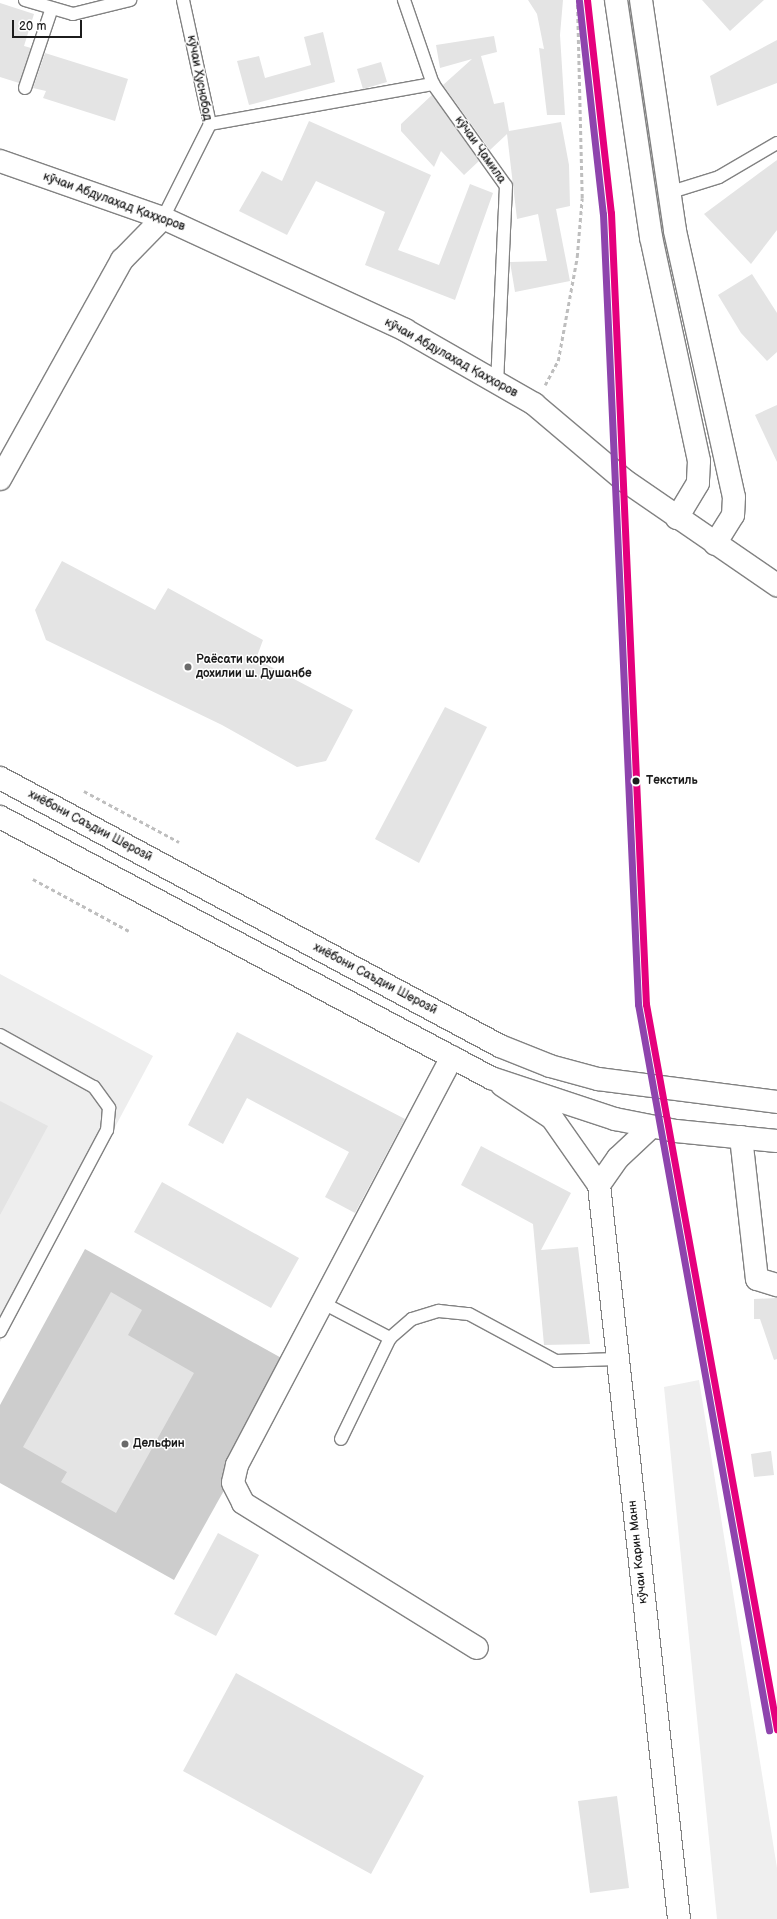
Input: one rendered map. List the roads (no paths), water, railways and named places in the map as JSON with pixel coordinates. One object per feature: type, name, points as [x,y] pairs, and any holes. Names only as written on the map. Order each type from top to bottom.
[{"type":"main road","points":[[616,0],[651,237],[699,462],[698,483],[677,518]]},
{"type":"main road","points":[[641,0],[668,193],[734,497],[733,515],[715,544]]},
{"type":"main road","name":"кӯчаи Абдулаҳад Қаҳҳоров","points":[[0,160],[163,218],[405,330],[534,404],[624,480],[715,544],[776,582]]},
{"type":"main road","points":[[0,479],[122,260],[163,218]]},
{"type":"main road","name":"хиёбони Саъдии Шерозӣ","points":[[0,778],[500,1046],[550,1066],[598,1079],[777,1102]]},
{"type":"main road","points":[[0,817],[491,1078],[615,1119],[651,1127],[777,1141]]},
{"type":"main road","points":[[452,1057],[237,1465],[233,1483],[243,1503],[477,1648]]},
{"type":"main road","name":"кӯчаи Карин Манн","points":[[491,1078],[552,1118],[599,1185],[679,1919]]},
{"type":"main road","points":[[599,1185],[618,1158],[651,1127]]},
{"type":"main road","points":[[741,1137],[757,1279],[777,1285]]},
{"type":"lane","points":[[25,0],[73,14],[130,0]]},
{"type":"lane","name":"кӯчаи Ҳуснобод","points":[[163,218],[210,124],[183,0]]},
{"type":"lane","name":"кӯчаи Ҷамила","points":[[404,0],[433,84],[506,186],[497,384]]},
{"type":"lane","points":[[25,88],[52,8]]},
{"type":"lane","points":[[210,124],[433,84]]},
{"type":"lane","points":[[668,193],[725,174],[777,143]]},
{"type":"lane","points":[[0,1035],[94,1088],[109,1108],[107,1130],[0,1331]]},
{"type":"lane","points":[[323,1303],[390,1338]]},
{"type":"lane","points":[[341,1439],[390,1338],[412,1318],[439,1311],[469,1314],[556,1361],[617,1359]]},
{"type":"place","name":"Раёсати корхои дохилии ш. Душанбе","points":[[188,667]]},
{"type":"place","name":"Текстиль","points":[[636,781]]},
{"type":"place","name":"Дельфин","points":[[125,1444]]}]
